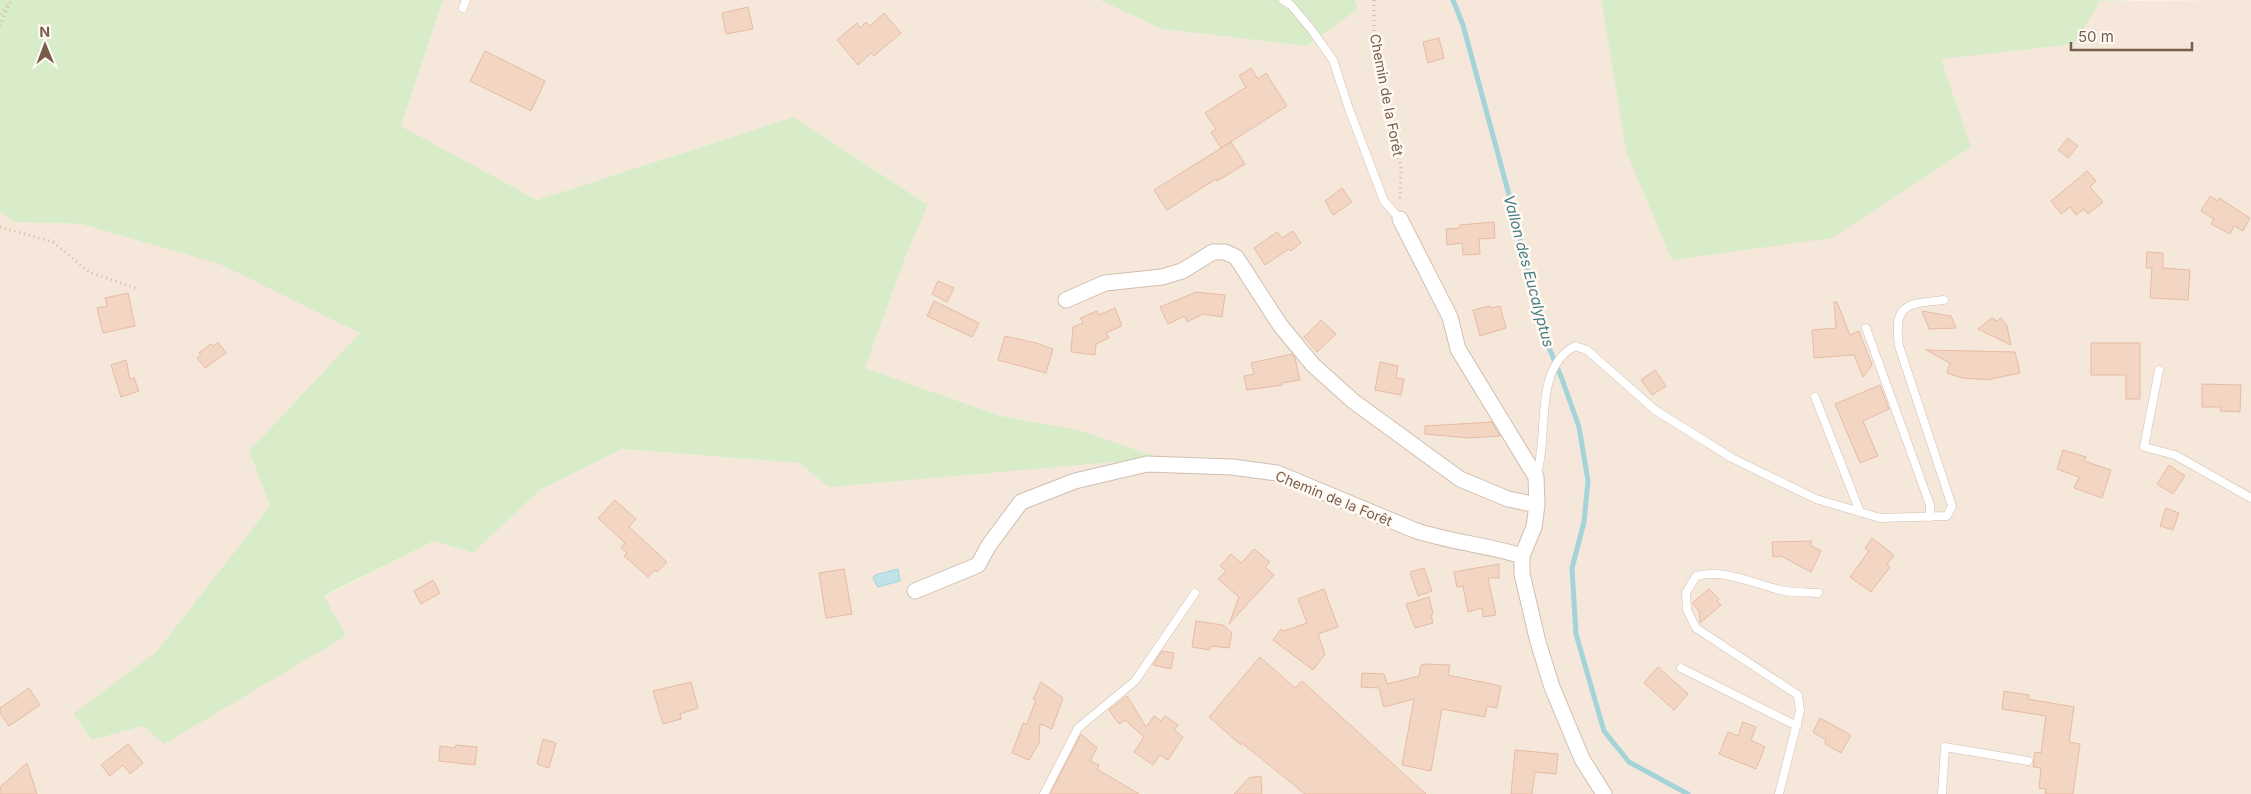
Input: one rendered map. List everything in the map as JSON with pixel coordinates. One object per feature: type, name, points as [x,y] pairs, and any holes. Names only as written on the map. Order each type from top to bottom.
[{"type":"street","points":[[1400,220],[1450,317],[1458,349],[1536,478],[1537,505],[1534,527],[1522,556],[1522,574],[1538,642],[1552,687],[1582,759],[1604,794]]},
{"type":"street","points":[[1066,300],[1105,282],[1162,277],[1182,272],[1214,252],[1225,252],[1236,257],[1280,325],[1313,365],[1353,401],[1460,479],[1508,498],[1537,505]]},
{"type":"street","name":"Chemin de la Forêt","points":[[915,591],[978,565],[989,545],[1021,502],[1075,481],[1147,464],[1232,467],[1276,473],[1434,537],[1483,545],[1522,556]]},
{"type":"lane","points":[[1283,0],[1291,5],[1311,29],[1333,60],[1349,109],[1384,201],[1400,220]]},
{"type":"lane","points":[[1536,478],[1540,465],[1545,402],[1551,374],[1563,352],[1575,346],[1587,350],[1655,410],[1732,458],[1816,499],[1880,518],[1947,516],[1952,506],[1899,346],[1896,324],[1901,312],[1912,304],[1944,300]]},
{"type":"lane","points":[[1866,328],[1930,506],[1930,517]]},
{"type":"lane","points":[[2159,370],[2144,446],[2175,455],[2251,498]]},
{"type":"lane","points":[[1815,397],[1860,512]]},
{"type":"lane","points":[[1779,794],[1800,711],[1798,695],[1696,628],[1686,610],[1686,593],[1696,576],[1708,573],[1723,574],[1782,591],[1818,593]]},
{"type":"lane","points":[[1044,794],[1078,728],[1135,681],[1195,593]]},
{"type":"lane","points":[[1681,668],[1796,726]]},
{"type":"lane","points":[[1942,794],[1945,747],[2028,761]]},
{"type":"path","name":"Chemin de la Forêt","points":[[1374,0],[1374,36],[1384,93],[1401,168],[1400,220]]},
{"type":"path","points":[[0,14],[11,1]]},
{"type":"path","points":[[0,26],[11,1]]},
{"type":"path","points":[[0,227],[53,242],[89,272],[138,289]]},
{"type":"shaded area","points":[[443,0],[1099,0],[1162,29],[1307,46],[1358,9],[1355,0],[1601,0],[1626,151],[1941,58],[2075,44],[2100,1],[2251,0],[2251,794],[0,794],[0,212],[14,222],[81,224],[219,264],[361,333],[249,451],[270,506],[157,651],[73,714],[92,740],[143,726],[346,636],[324,597],[434,541],[473,553],[540,490],[622,449],[799,463],[829,487],[1078,430],[1001,416],[865,368],[905,258],[928,205],[794,117],[537,200],[401,126]]},
{"type":"green space","points":[[0,0],[443,0],[401,126],[537,200],[794,117],[928,205],[905,258],[865,368],[1001,416],[1078,430],[1160,458],[829,487],[799,463],[622,449],[540,490],[473,553],[434,541],[324,596],[346,636],[164,744],[143,726],[92,740],[73,714],[157,651],[270,506],[249,451],[360,333],[219,264],[81,224],[14,222],[0,212]]},
{"type":"green space","points":[[1099,0],[1355,0],[1358,9],[1307,46],[1162,29]]},
{"type":"green space","points":[[1601,0],[2136,0],[2100,1],[2075,44],[1941,59],[1971,147],[1832,238],[1672,260],[1626,151]]},
{"type":"water","points":[[898,569],[900,581],[878,587],[873,578],[875,575]]},
{"type":"building","points":[[748,7],[753,29],[726,34],[722,13]]},
{"type":"building","points":[[884,13],[901,33],[874,56],[871,53],[858,65],[837,40],[857,23],[860,28],[866,22],[870,26]]},
{"type":"building","points":[[1439,38],[1444,58],[1428,63],[1423,42]]},
{"type":"building","points":[[485,51],[545,81],[531,111],[470,81]]},
{"type":"building","points":[[1251,68],[1258,79],[1266,73],[1287,106],[1221,148],[1211,132],[1216,129],[1205,113],[1246,87],[1239,76]]},
{"type":"building","points":[[2068,138],[2078,146],[2068,158],[2058,150]]},
{"type":"building","points":[[1231,142],[1245,164],[1217,181],[1216,179],[1167,210],[1154,190]]},
{"type":"building","points":[[2087,171],[2096,181],[2090,187],[2103,202],[2088,214],[2084,209],[2076,215],[2070,207],[2061,214],[2051,201]]},
{"type":"building","points":[[1342,188],[1352,202],[1333,215],[1325,201]]},
{"type":"building","points":[[2210,196],[2218,201],[2219,198],[2250,218],[2243,231],[2234,226],[2230,234],[2211,224],[2214,219],[2201,211]]},
{"type":"building","points":[[1494,222],[1495,238],[1479,239],[1480,254],[1463,255],[1462,243],[1447,245],[1446,229],[1460,228],[1460,225]]},
{"type":"building","points":[[1293,231],[1301,243],[1291,251],[1289,249],[1265,265],[1254,248],[1277,232],[1282,238]]},
{"type":"building","points":[[2147,252],[2163,253],[2163,268],[2190,270],[2188,300],[2150,298],[2152,268],[2146,268]]},
{"type":"building","points":[[938,281],[954,288],[947,302],[932,294]]},
{"type":"building","points":[[1196,292],[1225,295],[1222,317],[1203,314],[1187,322],[1185,316],[1168,324],[1160,307]]},
{"type":"building","points":[[128,293],[135,326],[103,333],[97,308],[107,306],[105,298]]},
{"type":"building","points":[[934,301],[979,323],[972,337],[927,316]]},
{"type":"building","points":[[1834,302],[1837,302],[1850,335],[1859,331],[1872,365],[1863,377],[1854,355],[1814,358],[1812,330],[1836,328]]},
{"type":"building","points":[[1490,306],[1491,308],[1500,306],[1506,328],[1480,336],[1473,310]]},
{"type":"building","points":[[1115,308],[1122,326],[1106,333],[1109,338],[1096,344],[1095,355],[1071,352],[1073,327],[1083,323],[1080,318],[1097,311],[1099,315]]},
{"type":"building","points":[[1922,311],[1951,316],[1956,328],[1929,329]]},
{"type":"building","points":[[1992,318],[1997,321],[2001,318],[2007,326],[2011,345],[1978,329]]},
{"type":"building","points":[[1321,320],[1336,334],[1317,352],[1304,337]]},
{"type":"building","points":[[1005,336],[1053,349],[1046,373],[998,360]]},
{"type":"building","points":[[218,342],[226,353],[205,368],[197,358],[201,355],[199,353],[211,344],[213,346]]},
{"type":"building","points":[[2091,343],[2140,343],[2140,399],[2126,399],[2126,375],[2091,375]]},
{"type":"building","points":[[1926,350],[2015,352],[2020,373],[1991,380],[1962,378],[1947,373],[1950,363]]},
{"type":"building","points":[[1292,354],[1295,358],[1300,380],[1282,383],[1283,385],[1247,390],[1244,376],[1254,374],[1251,363]]},
{"type":"building","points":[[126,360],[130,379],[134,378],[139,391],[121,397],[111,365]]},
{"type":"building","points":[[1380,362],[1398,366],[1396,378],[1404,379],[1401,395],[1375,390]]},
{"type":"building","points":[[1655,370],[1666,386],[1652,395],[1641,380]]},
{"type":"building","points":[[2202,384],[2241,385],[2240,412],[2220,411],[2221,407],[2202,407]]},
{"type":"building","points":[[1880,385],[1889,409],[1863,421],[1878,456],[1860,463],[1835,404]]},
{"type":"building","points":[[1492,422],[1500,436],[1469,438],[1425,434],[1425,426]]},
{"type":"building","points":[[2063,450],[2086,457],[2084,461],[2111,470],[2102,498],[2074,488],[2079,477],[2057,469]]},
{"type":"building","points":[[2169,465],[2185,476],[2173,494],[2157,484]]},
{"type":"building","points":[[615,500],[636,519],[629,527],[667,562],[657,572],[655,570],[648,577],[624,556],[627,553],[621,548],[625,543],[598,518]]},
{"type":"building","points":[[2166,508],[2179,513],[2173,530],[2160,526]]},
{"type":"building","points":[[1872,538],[1894,555],[1887,565],[1890,567],[1871,592],[1850,577],[1869,551],[1865,548]]},
{"type":"building","points":[[1812,541],[1810,545],[1821,551],[1811,572],[1781,556],[1773,557],[1772,542]]},
{"type":"building","points":[[1254,549],[1270,562],[1265,567],[1274,575],[1229,624],[1239,597],[1218,579],[1226,571],[1220,566],[1231,554],[1241,563]]},
{"type":"building","points":[[1499,564],[1499,578],[1488,578],[1496,615],[1483,617],[1482,608],[1468,612],[1463,586],[1457,587],[1454,572]]},
{"type":"building","points":[[1424,568],[1432,591],[1418,596],[1410,572]]},
{"type":"building","points":[[844,569],[852,614],[826,618],[819,573]]},
{"type":"building","points":[[433,580],[440,593],[421,604],[414,591]]},
{"type":"building","points":[[1324,589],[1338,627],[1318,634],[1325,654],[1313,670],[1273,640],[1281,629],[1284,631],[1307,623],[1298,599]]},
{"type":"building","points":[[1709,589],[1719,599],[1717,601],[1721,605],[1700,623],[1699,611],[1692,603]]},
{"type":"building","points":[[1429,597],[1433,623],[1415,628],[1406,604]]},
{"type":"building","points":[[1196,621],[1223,625],[1232,633],[1229,648],[1211,646],[1210,650],[1192,647]]},
{"type":"building","points":[[1162,651],[1174,653],[1171,669],[1153,665]]},
{"type":"building","points":[[1260,657],[1295,688],[1302,681],[1426,794],[1305,794],[1242,743],[1241,745],[1209,717]]},
{"type":"building","points":[[1421,665],[1450,665],[1448,675],[1501,686],[1497,708],[1487,706],[1485,717],[1442,709],[1431,771],[1402,765],[1414,699],[1384,707],[1379,688],[1361,687],[1362,673],[1384,674],[1387,684],[1419,676]]},
{"type":"building","points":[[1658,667],[1688,694],[1674,710],[1644,683]]},
{"type":"building","points":[[691,682],[698,708],[680,714],[681,719],[663,724],[653,691]]},
{"type":"building","points":[[1041,682],[1063,698],[1052,729],[1040,724],[1039,743],[1029,760],[1012,753],[1023,723],[1027,724],[1036,700],[1033,699]]},
{"type":"building","points":[[29,688],[40,705],[9,726],[0,713],[0,708]]},
{"type":"building","points":[[2004,691],[2029,695],[2028,699],[2074,707],[2069,742],[2080,744],[2073,794],[2045,794],[2046,789],[2039,788],[2041,768],[2033,767],[2035,752],[2041,753],[2046,716],[2002,709]]},
{"type":"building","points":[[1127,696],[1146,727],[1154,716],[1161,721],[1165,716],[1178,725],[1174,730],[1183,737],[1168,760],[1160,755],[1153,765],[1134,752],[1144,737],[1125,720],[1119,724],[1109,710]]},
{"type":"building","points":[[1820,718],[1851,735],[1841,753],[1825,744],[1826,740],[1813,732]]},
{"type":"building","points":[[1743,722],[1756,727],[1751,740],[1765,747],[1756,769],[1719,754],[1728,732],[1738,736]]},
{"type":"building","points":[[1081,734],[1097,748],[1090,761],[1099,765],[1097,769],[1139,794],[1050,794]]},
{"type":"building","points":[[543,739],[556,743],[549,768],[537,764]]},
{"type":"building","points":[[128,744],[143,763],[130,774],[123,765],[110,776],[101,765]]},
{"type":"building","points":[[456,745],[477,747],[475,765],[439,761],[440,746],[455,748]]},
{"type":"building","points":[[1515,750],[1558,754],[1556,774],[1535,772],[1532,794],[1511,794]]},
{"type":"building","points":[[27,763],[37,794],[0,794],[0,787]]},
{"type":"building","points":[[1261,776],[1262,794],[1234,794],[1249,778]]},
{"type":"waterway","name":"Vallon des Eucalyptus","points":[[1453,0],[1463,25],[1511,202],[1543,333],[1579,427],[1588,481],[1584,522],[1572,568],[1576,634],[1604,731],[1629,762],[1688,794]]}]
